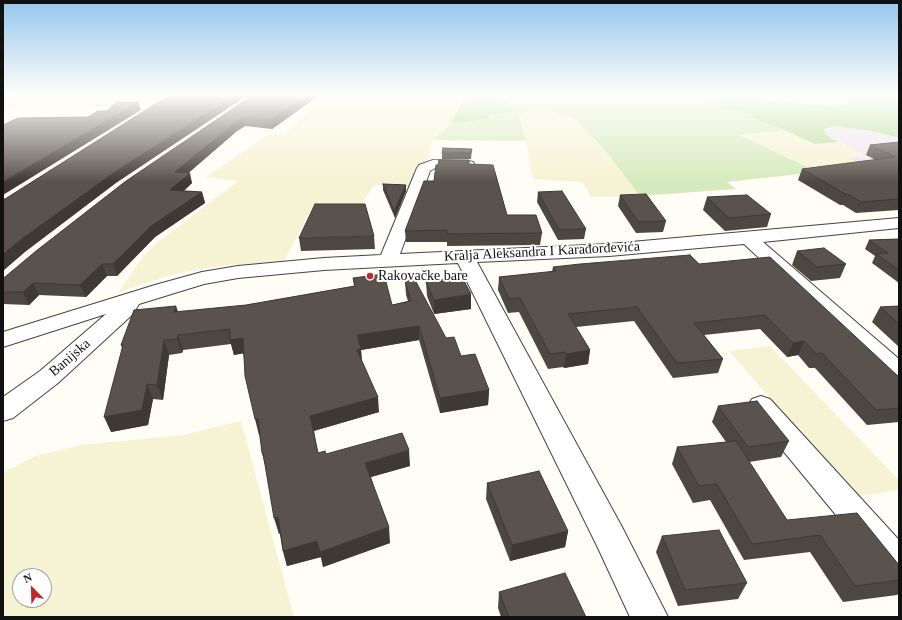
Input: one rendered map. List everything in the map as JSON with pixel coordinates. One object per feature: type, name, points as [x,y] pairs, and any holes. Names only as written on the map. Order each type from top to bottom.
[{"type":"street","points":[[388,261],[424,168],[433,164],[485,165]]},
{"type":"street","name":"Kralja Aleksandra I Karađorđevića","points":[[3,340],[130,298],[196,280],[238,272],[324,264],[609,250],[899,223]]},
{"type":"street","points":[[747,237],[899,373]]},
{"type":"street","points":[[464,256],[610,538],[649,617]]},
{"type":"street","name":"Banijska","points":[[3,411],[48,377],[125,309],[130,298]]},
{"type":"street","points":[[761,406],[899,565]]},
{"type":"shaded area","points":[[295,124],[451,124],[433,140],[427,162],[419,166],[413,187],[374,185],[359,208],[312,208],[284,261],[221,266],[196,270],[171,275],[119,292],[142,258],[158,242],[238,181],[206,177],[269,134],[284,134]]},
{"type":"shaded area","points":[[521,124],[580,124],[605,150],[640,196],[591,197],[582,182],[533,179],[526,141]]},
{"type":"shaded area","points":[[833,126],[878,132],[899,138],[899,172],[883,173],[846,158],[865,156],[825,134],[824,129]]},
{"type":"shaded area","points":[[785,130],[815,144],[838,142],[865,156],[847,158],[868,167],[818,172],[738,135]]},
{"type":"shaded area","points":[[770,346],[899,480],[899,490],[855,497],[729,351]]},
{"type":"shaded area","points":[[241,421],[294,617],[3,617],[3,473],[35,456],[81,445],[183,435]]},
{"type":"green space","points":[[451,124],[521,124],[526,141],[433,140]]},
{"type":"green space","points":[[580,124],[769,124],[785,130],[739,135],[818,172],[727,182],[736,189],[640,196],[605,150]]},
{"type":"green space","points":[[768,124],[899,124],[899,138],[878,132],[833,126],[824,129],[825,134],[838,142],[815,144]]},
{"type":"building","points":[[5,124],[101,124],[3,182],[3,125]]},
{"type":"building","points":[[124,124],[189,124],[113,173],[3,254],[3,199]]},
{"type":"building","points":[[210,124],[234,124],[175,172],[190,173],[170,190],[202,192],[151,226],[113,264],[102,264],[80,285],[33,283],[23,292],[3,292],[3,278],[126,181]]},
{"type":"building","points":[[899,142],[899,199],[861,202],[802,169],[895,157],[870,145]]},
{"type":"building","points":[[443,148],[472,149],[471,153],[442,153]]},
{"type":"building","points":[[439,160],[469,160],[469,164],[493,165],[507,215],[536,215],[542,233],[447,234],[447,230],[405,231],[424,181],[434,181],[436,165],[438,165]]},
{"type":"building","points":[[383,184],[406,185],[394,211]]},
{"type":"building","points":[[562,191],[586,229],[559,230],[538,192]]},
{"type":"building","points":[[646,194],[666,221],[638,222],[620,195]]},
{"type":"building","points":[[747,195],[771,214],[729,218],[707,197]]},
{"type":"building","points":[[315,204],[365,204],[374,236],[299,238]]},
{"type":"building","points":[[899,239],[899,270],[876,254],[888,253],[869,240]]},
{"type":"building","points":[[824,248],[846,264],[817,267],[797,251]]},
{"type":"building","points":[[690,255],[699,264],[770,257],[899,377],[899,408],[876,410],[822,353],[816,354],[804,341],[793,343],[765,315],[694,323],[723,359],[677,363],[637,307],[568,314],[590,350],[566,354],[565,352],[550,354],[520,298],[509,299],[499,277],[556,271],[553,267]]},
{"type":"building","points":[[384,274],[392,305],[411,301],[405,281],[414,278],[446,338],[454,337],[461,356],[475,354],[489,390],[440,398],[419,326],[357,335],[361,349],[357,350],[378,397],[310,416],[318,453],[325,451],[326,454],[402,433],[409,450],[365,463],[389,527],[320,552],[317,541],[283,551],[278,517],[274,518],[262,453],[258,419],[255,419],[245,376],[243,338],[230,340],[230,329],[178,335],[177,339],[164,340],[157,385],[147,384],[142,410],[104,417],[123,345],[121,345],[134,310],[176,306],[174,312],[246,305],[355,286],[353,278]]},
{"type":"building","points":[[462,277],[471,294],[434,300],[426,282]]},
{"type":"building","points":[[899,306],[899,324],[880,307]]},
{"type":"building","points":[[757,401],[789,441],[748,447],[718,406]]},
{"type":"building","points":[[736,441],[787,520],[857,513],[899,565],[899,580],[855,586],[820,535],[752,544],[717,484],[699,486],[677,447]]},
{"type":"building","points":[[539,471],[568,531],[512,545],[487,483]]},
{"type":"building","points":[[719,530],[747,583],[685,590],[662,536]]},
{"type":"building","points":[[565,573],[586,617],[509,617],[499,592]]},
{"type":"place","name":"Rakovačke bare","points":[[370,276]]}]
